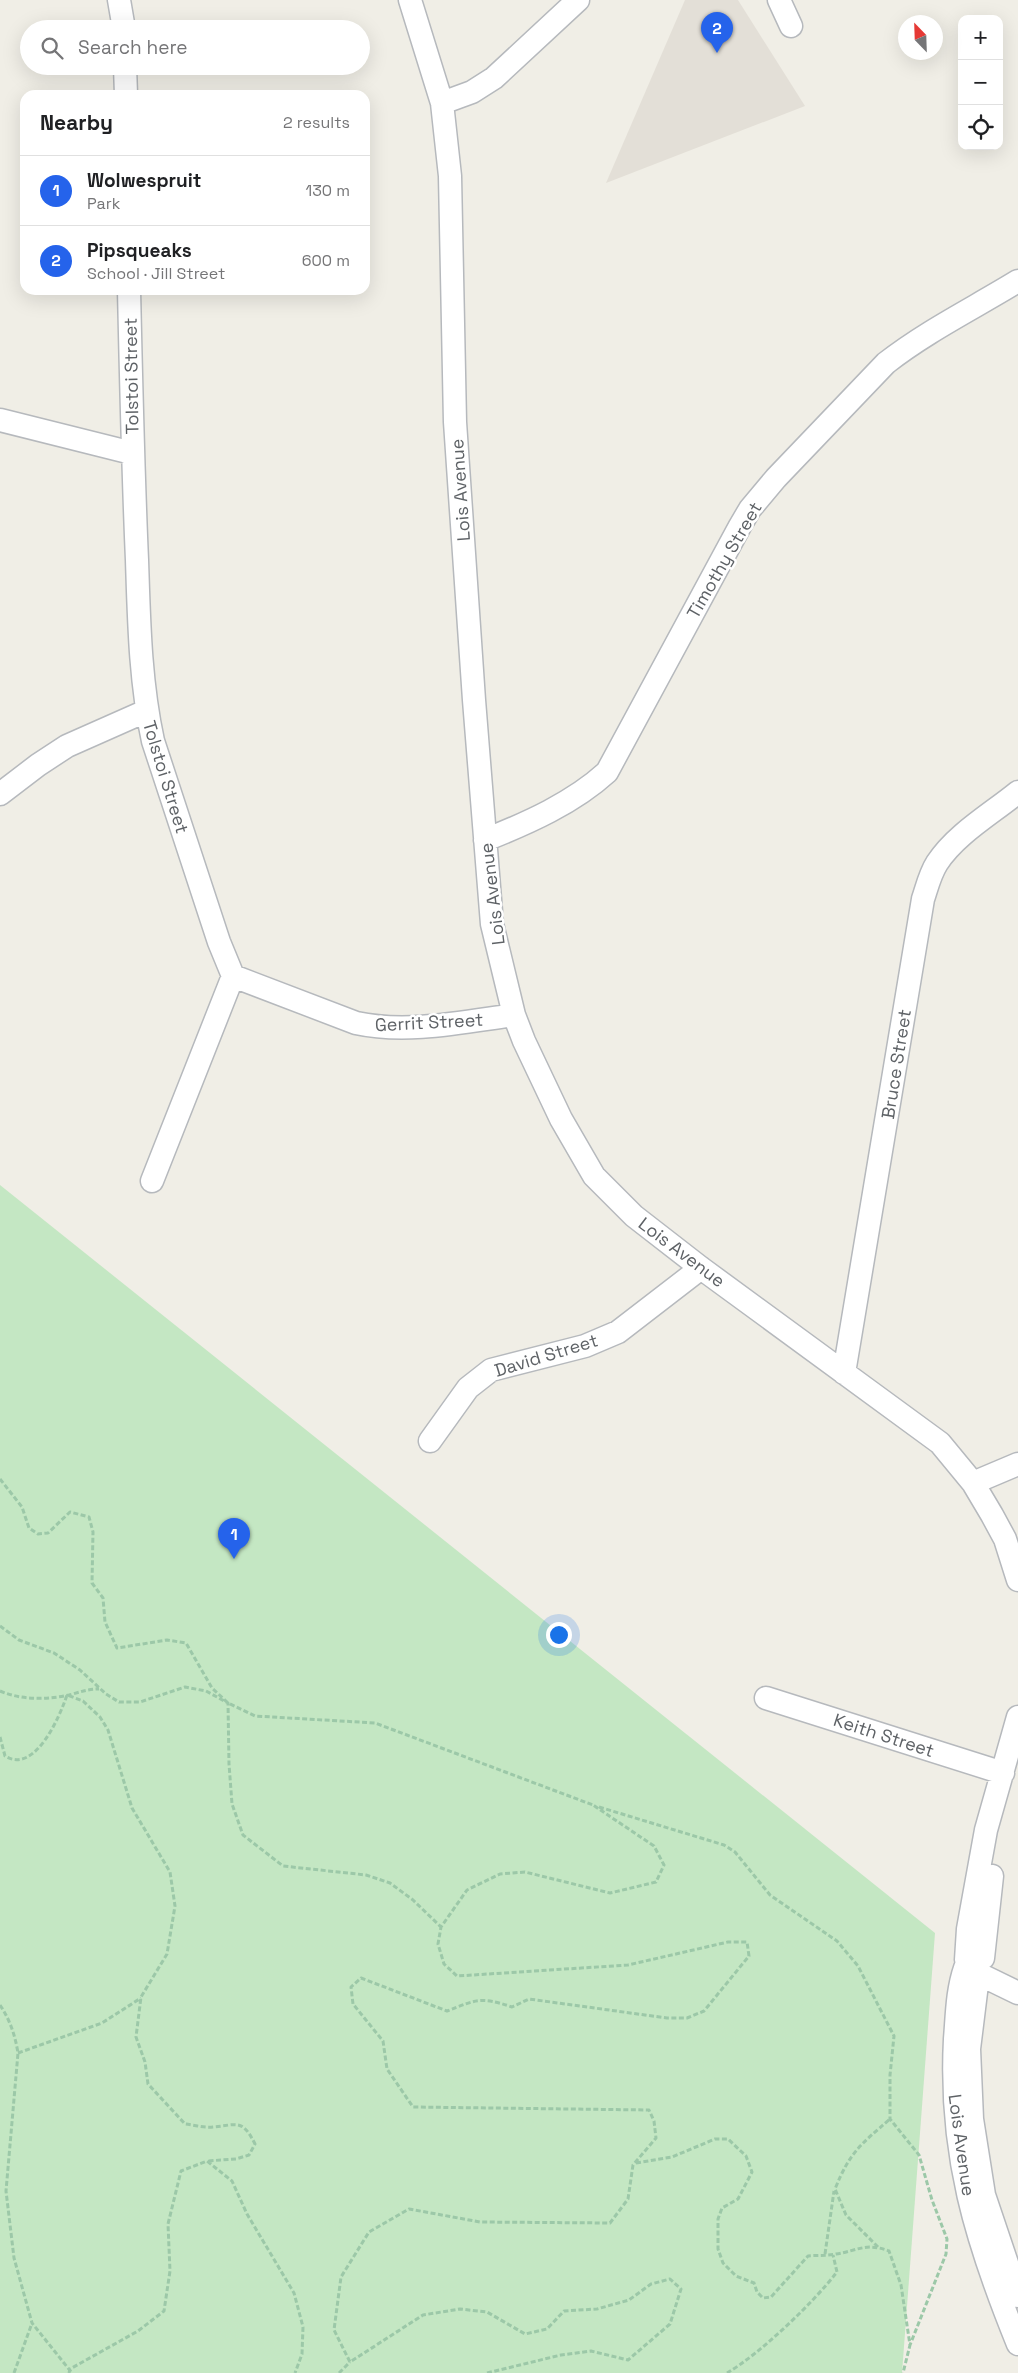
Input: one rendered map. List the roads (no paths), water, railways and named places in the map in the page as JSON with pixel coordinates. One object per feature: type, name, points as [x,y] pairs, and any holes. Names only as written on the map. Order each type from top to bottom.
[{"type":"street","points":[[119,0],[122,20]]},
{"type":"street","name":"Lois Avenue","points":[[410,0],[442,103],[450,176],[455,422],[492,924],[514,1015],[561,1119],[594,1176],[634,1216],[940,1443],[973,1483],[1005,1539],[1018,1580]]},
{"type":"street","points":[[442,103],[472,92],[494,78],[578,0]]},
{"type":"street","points":[[779,0],[791,26]]},
{"type":"street","points":[[125,75],[126,90]]},
{"type":"street","name":"Timothy Street","points":[[486,840],[516,828],[580,794],[607,772],[750,509],[776,478],[886,363],[956,316],[1017,286]]},
{"type":"street","name":"Tolstoi Street","points":[[129,295],[132,453],[142,670],[146,711],[153,741],[219,942],[233,976]]},
{"type":"street","points":[[0,420],[132,453]]},
{"type":"street","points":[[0,794],[38,764],[67,746],[146,711]]},
{"type":"street","name":"Bruce Street","points":[[844,1373],[923,899],[936,865],[946,852],[963,835],[1018,792]]},
{"type":"street","points":[[152,1181],[233,976]]},
{"type":"street","name":"Gerrit Street","points":[[233,976],[356,1023],[375,1027],[452,1023],[514,1015]]},
{"type":"street","name":"David Street","points":[[430,1441],[468,1388],[491,1370],[584,1346],[618,1332],[702,1268]]},
{"type":"street","points":[[973,1483],[1018,1464]]},
{"type":"street","name":"Keith Street","points":[[766,1698],[1002,1779]]},
{"type":"street","name":"Lois Avenue","points":[[1018,1718],[1002,1779],[1001,1832],[976,1967],[969,2049],[972,2119],[984,2195],[1018,2296]]},
{"type":"street","points":[[976,1967],[1018,1976]]},
{"type":"street","points":[[976,1967],[1018,1993]]},
{"type":"street","name":"Lois Avenue","points":[[976,1967],[959,1989],[953,2074],[956,2125],[963,2175],[988,2267],[1018,2344]]},
{"type":"place","name":"Pipsqueaks","points":[[717,53]]},
{"type":"place","name":"Wolwespruit","points":[[234,1559]]}]
